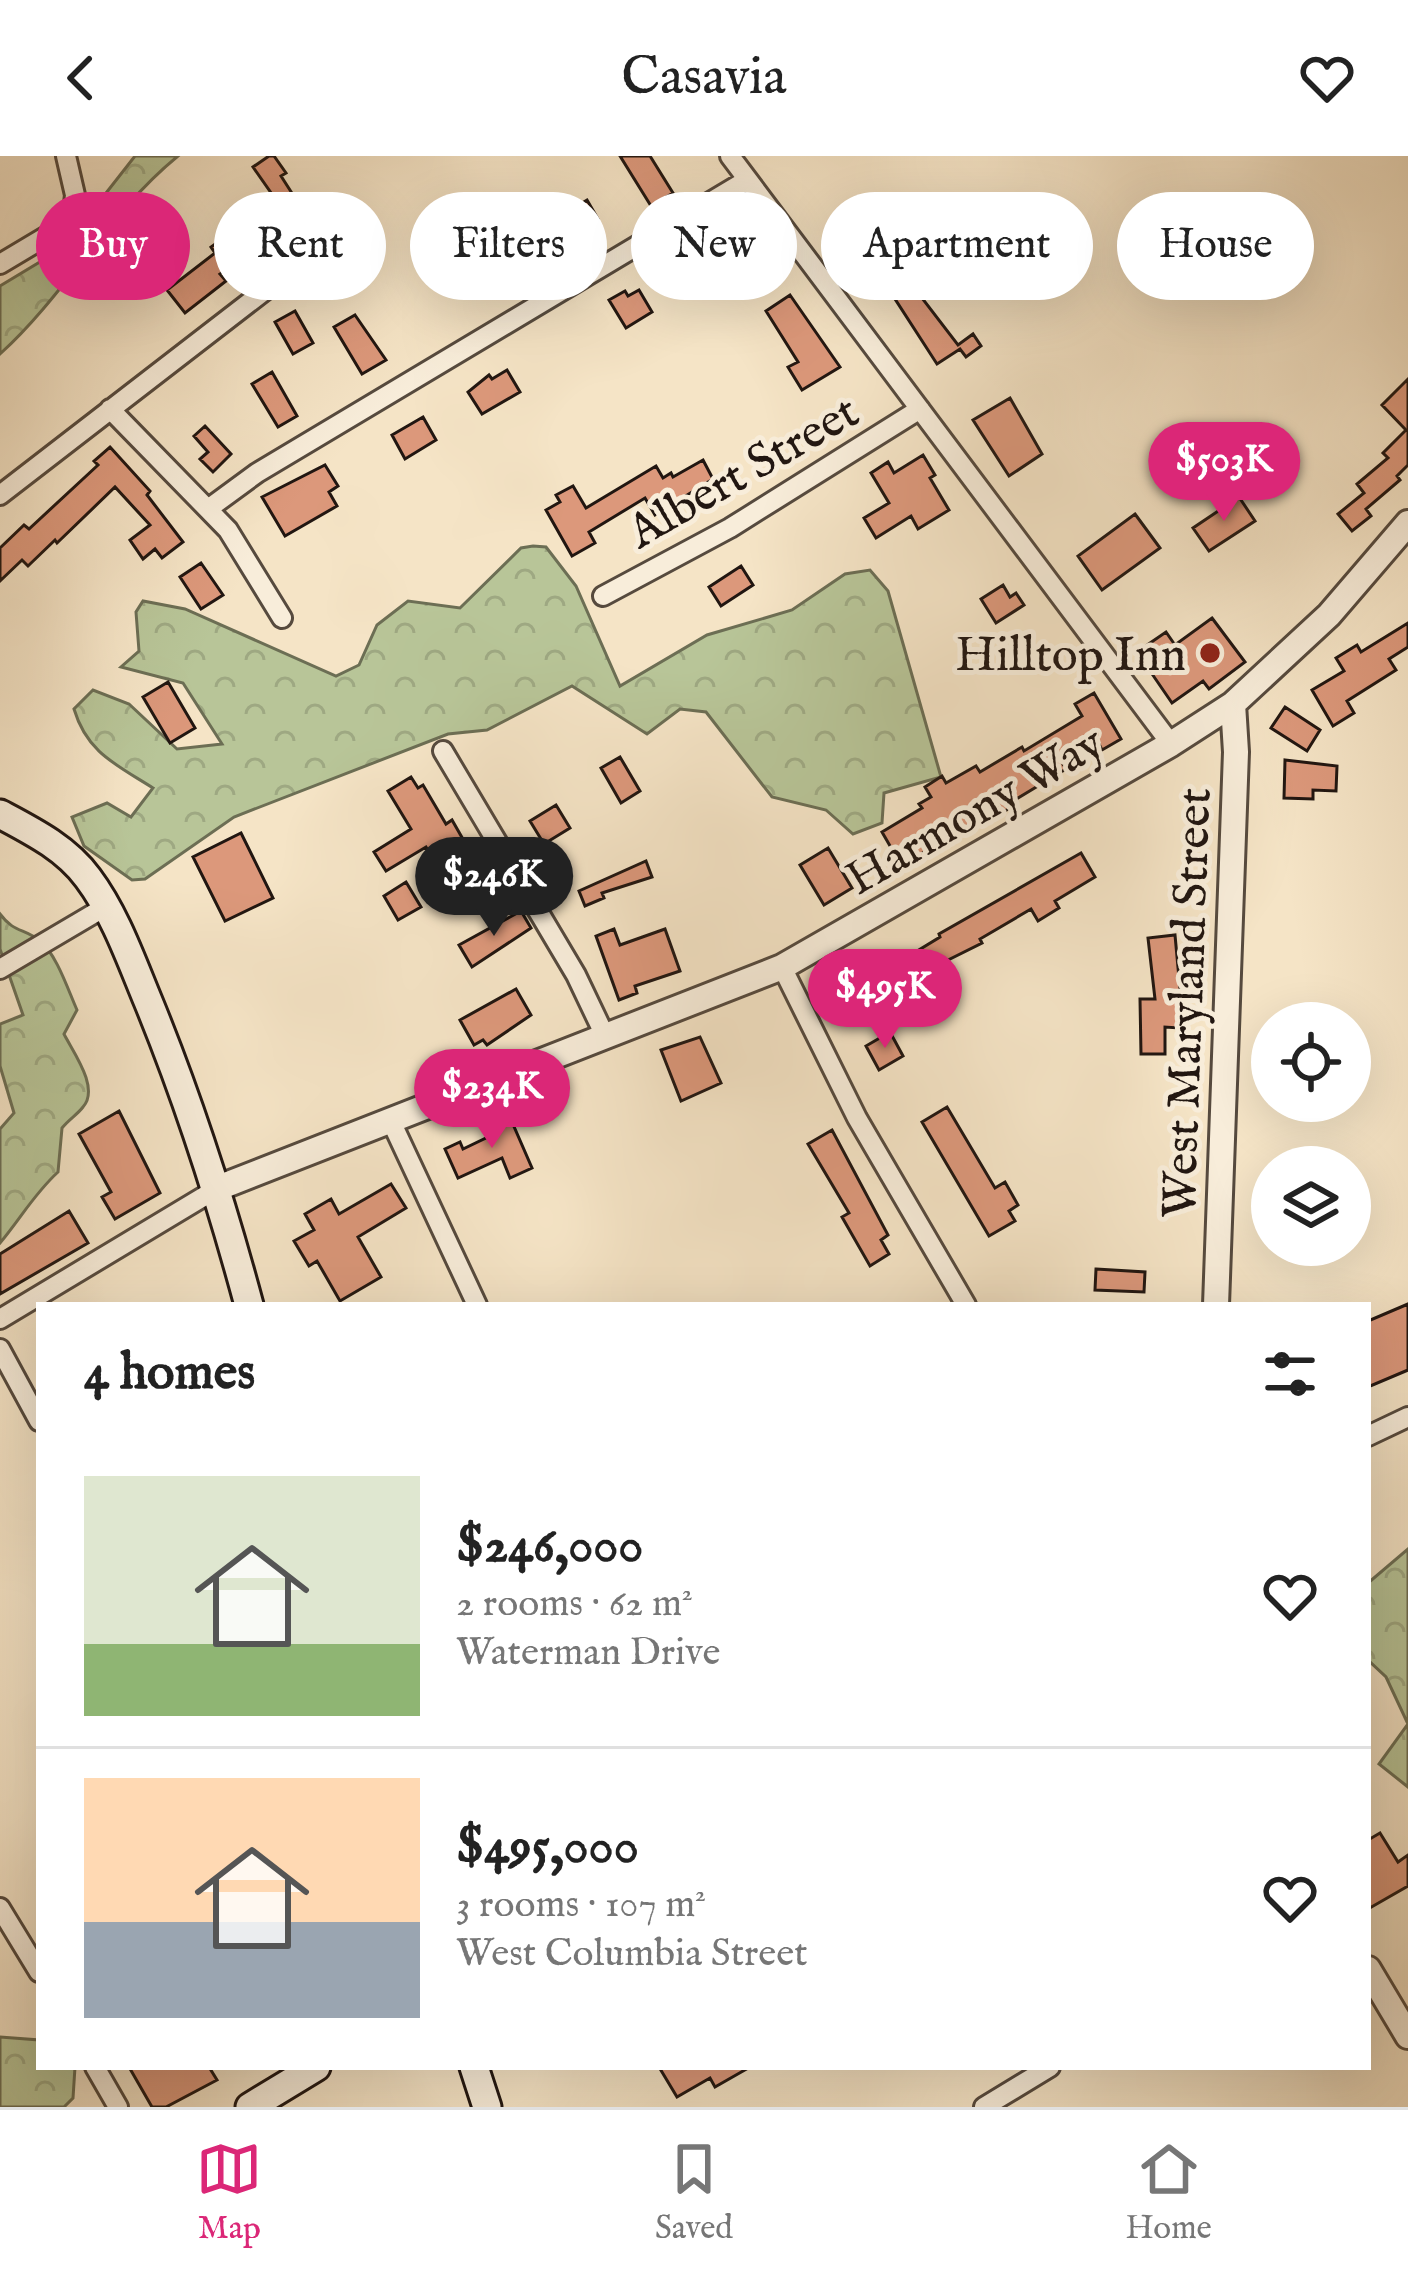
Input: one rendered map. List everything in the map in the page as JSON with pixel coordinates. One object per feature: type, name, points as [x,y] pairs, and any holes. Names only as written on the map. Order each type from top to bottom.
[{"type":"main road","points":[[0,814],[44,837],[69,857],[88,877],[105,907],[166,1045],[218,1188],[248,1302]]},
{"type":"main road","points":[[250,2107],[311,2070]]},
{"type":"main road","points":[[475,2070],[487,2107]]},
{"type":"street","points":[[0,264],[72,221],[75,195],[66,156]]},
{"type":"street","name":"West Maryland Street","points":[[730,156],[1172,744]]},
{"type":"street","points":[[208,508],[257,473],[746,180]]},
{"type":"street","points":[[0,495],[252,300]]},
{"type":"street","name":"Albert Street","points":[[602,596],[730,528],[920,409]]},
{"type":"street","points":[[110,410],[228,530],[281,618]]},
{"type":"street","name":"Harmony Way","points":[[0,1319],[218,1188],[782,967],[1172,744],[1233,704],[1329,615],[1408,523]]},
{"type":"street","name":"West Maryland Street","points":[[1216,1302],[1236,752],[1233,704]]},
{"type":"street","points":[[442,751],[576,974],[606,1038]]},
{"type":"street","points":[[0,968],[105,907]]},
{"type":"street","points":[[782,967],[857,1118],[964,1302]]},
{"type":"street","points":[[390,1119],[476,1302]]},
{"type":"street","points":[[0,1348],[36,1415]]},
{"type":"street","points":[[1371,1435],[1408,1418]]},
{"type":"street","points":[[0,1909],[36,1967]]},
{"type":"street","points":[[0,1952],[19,1940]]},
{"type":"street","points":[[1371,1974],[1406,2028]]},
{"type":"street","points":[[96,2070],[118,2107]]},
{"type":"street","points":[[984,2107],[1045,2070]]},
{"type":"green space","points":[[135,156],[178,156],[140,192],[107,192]]},
{"type":"green space","points":[[36,264],[36,300],[51,300],[0,354],[0,286]]},
{"type":"green space","points":[[546,547],[576,586],[620,686],[707,635],[792,610],[845,574],[870,570],[888,591],[941,777],[884,793],[882,823],[853,834],[826,810],[772,797],[706,712],[680,709],[647,734],[572,686],[487,730],[448,734],[234,817],[145,879],[132,880],[84,846],[72,817],[107,803],[131,817],[153,788],[105,756],[87,737],[74,709],[93,690],[129,704],[177,749],[222,744],[183,683],[121,667],[139,651],[136,612],[143,601],[185,609],[336,676],[359,665],[377,625],[408,601],[460,608],[521,548]]},
{"type":"green space","points":[[0,914],[40,941],[57,964],[77,1010],[64,1034],[88,1090],[83,1107],[62,1128],[58,1172],[0,1243],[0,1129],[14,1113],[0,1066],[0,1024],[23,1015],[0,949]]},
{"type":"green space","points":[[1408,1549],[1408,1724],[1386,1677],[1371,1663],[1371,1580]]},
{"type":"green space","points":[[1408,1724],[1408,1787],[1379,1764]]},
{"type":"green space","points":[[0,2037],[36,2040],[36,2070],[75,2070],[73,2098],[64,2107],[0,2107]]},
{"type":"building","points":[[274,156],[291,192],[270,192],[253,167]]},
{"type":"building","points":[[620,156],[650,156],[672,192],[642,192]]},
{"type":"building","points":[[214,254],[214,290],[185,313],[175,300],[190,300],[190,272]]},
{"type":"building","points":[[625,291],[645,300],[652,312],[626,328],[609,300]]},
{"type":"building","points":[[782,300],[793,300],[840,367],[802,390],[788,367],[798,362],[766,311]]},
{"type":"building","points":[[896,300],[924,300],[958,345],[973,334],[981,346],[966,357],[960,349],[937,364]]},
{"type":"building","points":[[295,311],[313,343],[293,354],[275,322]]},
{"type":"building","points":[[355,315],[386,360],[362,374],[334,327]]},
{"type":"building","points":[[507,370],[520,392],[482,414],[468,392],[489,375],[492,379]]},
{"type":"building","points":[[272,372],[297,416],[278,427],[252,384]]},
{"type":"building","points":[[1408,379],[1408,465],[1397,476],[1400,480],[1366,509],[1371,516],[1352,531],[1338,514],[1364,493],[1357,484],[1388,458],[1383,453],[1406,430],[1382,405]]},
{"type":"building","points":[[1010,398],[1042,454],[1009,476],[973,420]]},
{"type":"building","points":[[423,417],[436,440],[405,459],[392,435]]},
{"type":"building","points":[[205,426],[231,454],[213,472],[200,459],[208,452],[194,436]]},
{"type":"building","points":[[110,447],[150,491],[147,495],[183,542],[162,558],[155,549],[143,559],[130,540],[150,525],[115,487],[57,543],[55,540],[28,566],[22,560],[0,581],[0,548],[24,525],[29,529],[98,465],[94,461]]},
{"type":"building","points":[[923,455],[949,510],[918,529],[911,516],[876,538],[864,518],[889,503],[871,473],[888,462],[894,473]]},
{"type":"building","points":[[703,460],[713,479],[655,515],[645,498],[589,532],[595,543],[572,556],[546,510],[560,502],[556,495],[573,486],[586,508],[656,466],[663,478],[671,473],[673,477]]},
{"type":"building","points":[[325,465],[338,486],[329,492],[337,506],[285,536],[262,497]]},
{"type":"building","points":[[1239,497],[1255,521],[1209,551],[1193,528]]},
{"type":"building","points":[[1135,514],[1160,548],[1102,590],[1078,556]]},
{"type":"building","points":[[201,563],[223,595],[201,609],[180,577]]},
{"type":"building","points":[[741,566],[753,585],[721,606],[709,587]]},
{"type":"building","points":[[1003,585],[1010,597],[1016,593],[1024,605],[996,623],[981,599]]},
{"type":"building","points":[[1212,618],[1245,662],[1209,689],[1203,681],[1172,703],[1137,652],[1166,632],[1175,645]]},
{"type":"building","points":[[1408,623],[1408,647],[1389,659],[1396,670],[1347,701],[1354,713],[1333,726],[1312,690],[1344,671],[1336,658],[1357,645],[1361,652]]},
{"type":"building","points":[[168,682],[195,728],[170,743],[143,697]]},
{"type":"building","points":[[1094,693],[1121,739],[1102,750],[1097,740],[1061,761],[1066,769],[988,821],[984,816],[921,854],[924,858],[910,867],[903,855],[897,858],[882,832],[922,808],[919,804],[931,797],[925,787],[942,776],[946,783],[976,766],[980,772],[1022,747],[1024,751],[1082,716],[1075,704]]},
{"type":"building","points":[[1285,707],[1320,730],[1307,751],[1271,728]]},
{"type":"building","points":[[620,757],[640,791],[621,803],[601,768]]},
{"type":"building","points":[[1285,760],[1337,766],[1336,791],[1313,790],[1313,799],[1284,798]]},
{"type":"building","points":[[411,777],[418,788],[423,785],[446,824],[452,820],[464,841],[433,859],[426,847],[386,871],[374,852],[411,829],[388,791]]},
{"type":"building","points":[[556,805],[570,828],[544,844],[530,821]]},
{"type":"building","points":[[241,833],[273,898],[225,921],[193,857]]},
{"type":"building","points":[[828,848],[852,888],[824,905],[800,865]]},
{"type":"building","points":[[1081,853],[1095,877],[1055,901],[1059,908],[1038,921],[1031,909],[980,939],[982,943],[926,971],[943,999],[929,1007],[917,987],[889,1006],[882,996],[849,1015],[837,995],[848,988],[844,982],[857,975],[863,984],[939,934]]},
{"type":"building","points":[[646,861],[652,877],[602,893],[604,898],[585,906],[579,891]]},
{"type":"building","points":[[406,882],[421,907],[398,920],[384,896]]},
{"type":"building","points":[[521,911],[531,928],[472,967],[459,945]]},
{"type":"building","points":[[614,929],[620,945],[665,929],[680,971],[635,986],[637,993],[619,1000],[596,936]]},
{"type":"building","points":[[1175,935],[1179,1028],[1165,1027],[1165,1054],[1141,1054],[1140,999],[1155,999],[1148,938]]},
{"type":"building","points":[[516,989],[531,1015],[487,1045],[483,1040],[474,1045],[460,1020]]},
{"type":"building","points":[[890,1032],[903,1056],[879,1070],[866,1046]]},
{"type":"building","points":[[700,1037],[721,1083],[681,1101],[661,1050]]},
{"type":"building","points":[[947,1107],[995,1188],[1005,1182],[1018,1205],[1009,1211],[1015,1221],[989,1236],[922,1122]]},
{"type":"building","points":[[119,1111],[160,1193],[115,1219],[102,1197],[111,1192],[79,1134]]},
{"type":"building","points":[[509,1115],[532,1168],[510,1178],[502,1158],[458,1178],[445,1149],[460,1142],[463,1149],[492,1135],[487,1125]]},
{"type":"building","points":[[832,1130],[888,1235],[881,1240],[889,1254],[870,1266],[842,1217],[849,1213],[808,1144]]},
{"type":"building","points":[[391,1184],[406,1208],[358,1237],[381,1277],[340,1301],[317,1261],[309,1266],[294,1241],[314,1230],[305,1214],[331,1199],[339,1214]]},
{"type":"building","points":[[69,1211],[88,1243],[0,1294],[0,1254]]},
{"type":"building","points":[[1096,1269],[1145,1272],[1144,1292],[1095,1290]]},
{"type":"building","points":[[1408,1304],[1408,1370],[1371,1386],[1371,1320]]},
{"type":"building","points":[[1380,1833],[1398,1862],[1408,1855],[1408,1886],[1371,1907],[1371,1838]]},
{"type":"building","points":[[131,2070],[211,2070],[217,2080],[166,2107],[152,2107]]},
{"type":"building","points":[[661,2070],[745,2070],[715,2087],[710,2078],[677,2097]]},
{"type":"place","name":"Hilltop Inn","points":[[1210,653]]}]
